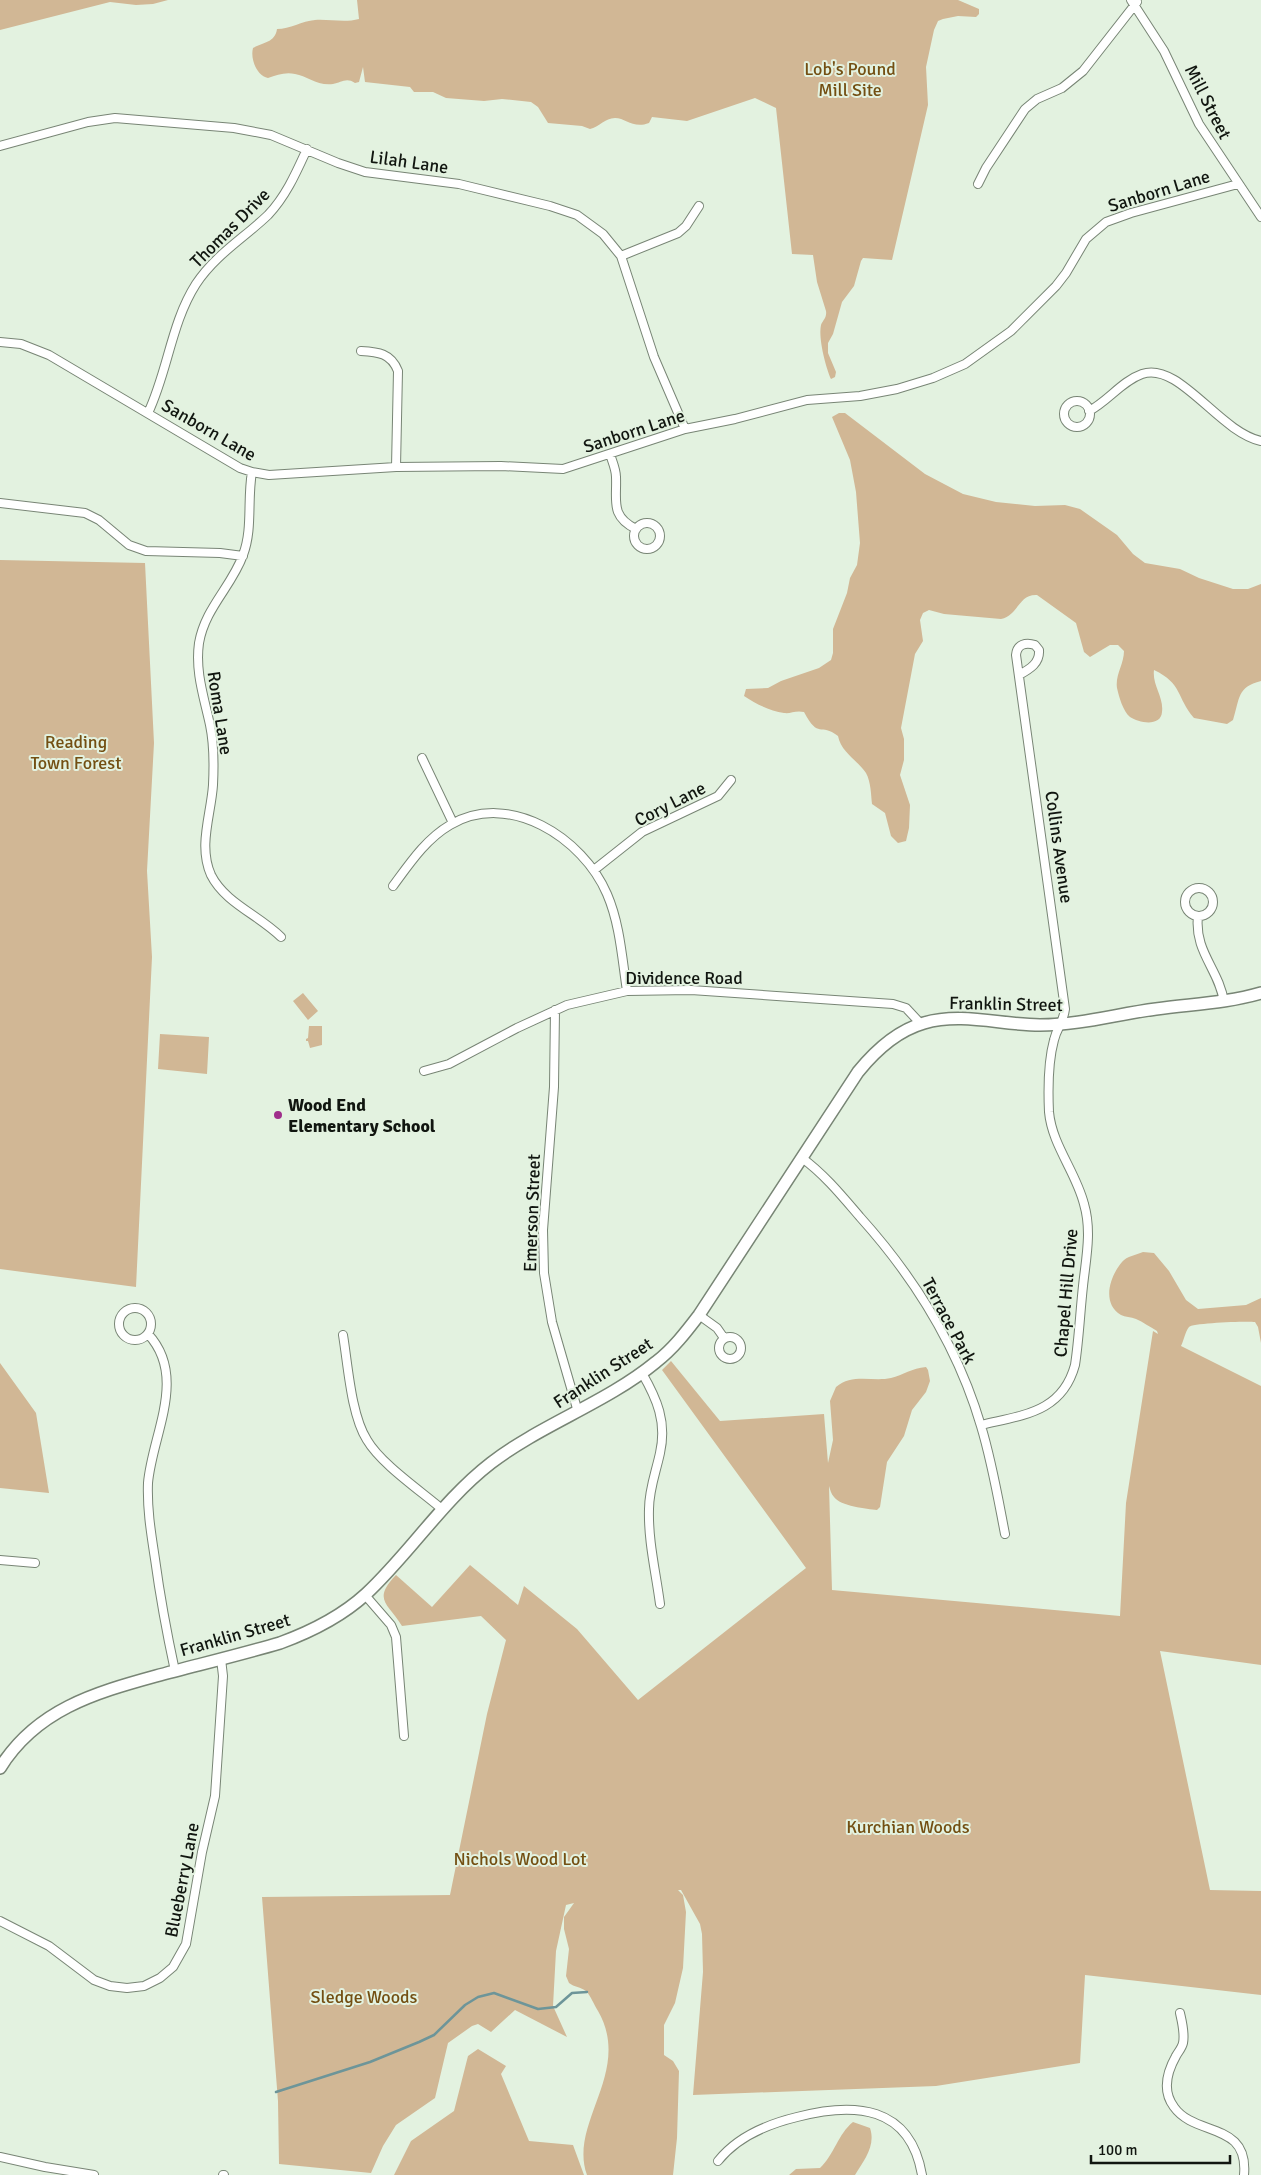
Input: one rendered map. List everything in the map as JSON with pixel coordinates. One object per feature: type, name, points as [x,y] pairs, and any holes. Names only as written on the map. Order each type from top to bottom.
[{"type":"main road","name":"Franklin Street","points":[[0,1768],[26,1737],[47,1719],[73,1703],[99,1692],[280,1643],[305,1633],[337,1615],[365,1595],[443,1510],[491,1463],[521,1443],[578,1412],[642,1373],[673,1347],[699,1315],[867,1061],[888,1041],[920,1024],[959,1018],[1029,1025],[1062,1024],[1157,1008],[1224,1002],[1261,993]]},
{"type":"street","points":[[978,184],[986,168],[1026,109],[1037,99],[1062,88],[1077,77],[1135,2]]},
{"type":"street","name":"Mill Street","points":[[1135,2],[1167,57],[1199,124],[1261,217]]},
{"type":"street","name":"Lilah Lane","points":[[0,146],[88,122],[120,118],[257,131],[365,172],[459,184],[566,211],[598,229],[621,256],[654,356],[685,429]]},
{"type":"street","name":"Thomas Drive","points":[[148,413],[159,388],[178,321],[197,283],[223,253],[274,208],[289,186],[307,149]]},
{"type":"street","name":"Sanborn Lane","points":[[0,342],[20,344],[49,355],[252,472],[284,474],[396,467],[501,466],[554,470],[570,468],[685,429],[735,419],[808,400],[860,396],[897,389],[947,372],[984,352],[1011,332],[1066,274],[1086,239],[1098,227],[1120,216],[1238,184]]},
{"type":"street","points":[[621,256],[678,233],[686,226],[699,206]]},
{"type":"street","points":[[361,351],[378,352],[388,356],[398,371],[396,467]]},
{"type":"street","points":[[1089,411],[1109,399],[1139,375],[1151,372],[1161,373],[1175,379],[1236,431],[1261,440]]},
{"type":"street","points":[[610,454],[616,474],[614,496],[618,512],[626,523],[636,529]]},
{"type":"street","name":"Roma Lane","points":[[252,472],[248,535],[243,556],[232,578],[209,613],[199,643],[198,674],[210,726],[213,757],[213,784],[205,855],[212,876],[224,893],[268,924],[282,937]]},
{"type":"street","points":[[0,503],[85,513],[100,520],[129,545],[146,551],[220,553],[243,556]]},
{"type":"street","name":"Collins Avenue","points":[[1019,675],[1064,999],[1065,1009],[1062,1024]]},
{"type":"street","points":[[422,758],[453,823]]},
{"type":"street","name":"Cory Lane","points":[[594,870],[646,830],[718,796],[731,780]]},
{"type":"street","points":[[393,886],[419,851],[453,823],[474,816],[491,814],[510,815],[531,820],[562,837],[577,850],[594,870],[607,894],[615,916],[627,991]]},
{"type":"street","points":[[1198,916],[1197,930],[1200,944],[1221,989],[1224,1002]]},
{"type":"street","name":"Dividence Road","points":[[424,1071],[449,1064],[516,1028],[556,1010],[588,998],[627,991],[691,990],[893,1004],[906,1008],[920,1024]]},
{"type":"street","name":"Emerson Street","points":[[556,1010],[554,1087],[544,1230],[544,1273],[552,1322],[578,1412]]},
{"type":"street","name":"Chapel Hill Drive","points":[[981,1425],[1034,1412],[1046,1406],[1064,1389],[1075,1365],[1089,1232],[1083,1199],[1055,1136],[1050,1117],[1049,1092],[1052,1048],[1055,1036],[1062,1024]]},
{"type":"street","name":"Terrace Park","points":[[802,1158],[839,1192],[885,1245],[908,1275],[943,1334],[981,1425],[1006,1534]]},
{"type":"street","points":[[148,1334],[137,1340],[125,1337],[119,1326],[122,1314],[133,1308],[145,1311],[151,1322],[148,1334],[160,1355],[166,1381],[165,1409],[150,1469],[148,1510],[156,1568],[175,1671]]},
{"type":"street","points":[[699,1315],[718,1329],[724,1338]]},
{"type":"street","points":[[343,1335],[358,1417],[368,1442],[383,1458],[443,1510]]},
{"type":"street","points":[[642,1373],[658,1402],[663,1423],[661,1447],[650,1489],[649,1509],[651,1547],[660,1604]]},
{"type":"street","points":[[0,1560],[35,1563]]},
{"type":"street","points":[[365,1595],[390,1625],[396,1637],[404,1736]]},
{"type":"street","name":"Blueberry Lane","points":[[0,1920],[49,1946],[94,1980],[110,1986],[127,1988],[144,1986],[160,1978],[173,1967],[182,1953],[188,1936],[202,1852],[216,1796],[223,1676],[221,1659]]},
{"type":"street","points":[[1180,2013],[1183,2042],[1168,2073],[1166,2087],[1168,2097],[1174,2107],[1192,2123],[1220,2131],[1233,2141],[1243,2157],[1244,2175]]},
{"type":"street","points":[[718,2161],[737,2143],[776,2123],[821,2111],[852,2108],[865,2110],[882,2117],[902,2130],[914,2146],[922,2175]]},
{"type":"street","points":[[0,2157],[94,2175]]},
{"type":"green space","points":[[0,0],[168,0],[153,4],[136,5],[110,2],[0,30]]},
{"type":"green space","name":"Lob's Pound Mill Site","points":[[357,0],[958,0],[979,9],[979,14],[976,17],[958,16],[943,19],[938,21],[934,30],[926,67],[928,105],[892,260],[863,258],[861,261],[854,286],[842,302],[833,334],[828,343],[828,353],[836,372],[835,377],[831,379],[825,361],[820,331],[826,311],[817,282],[813,255],[792,254],[776,108],[755,98],[687,121],[652,117],[649,123],[638,125],[615,118],[608,119],[590,129],[582,126],[548,123],[538,107],[531,102],[502,99],[484,101],[446,98],[433,92],[414,92],[410,87],[365,82],[363,67],[359,82],[355,83],[346,80],[327,84],[291,73],[268,78],[258,71],[253,57],[253,48],[271,40],[276,34],[277,29],[315,20],[348,21],[359,19]]},
{"type":"green space","points":[[839,413],[845,413],[925,474],[963,494],[996,502],[1035,506],[1065,505],[1080,509],[1117,535],[1133,554],[1145,563],[1180,569],[1199,578],[1233,589],[1248,589],[1261,584],[1261,681],[1253,683],[1243,690],[1233,720],[1227,724],[1194,718],[1170,680],[1154,670],[1162,712],[1158,720],[1144,722],[1130,717],[1123,708],[1117,688],[1117,679],[1124,651],[1118,645],[1110,645],[1090,657],[1084,652],[1076,623],[1037,595],[1026,598],[1012,613],[1001,619],[944,614],[929,610],[923,613],[920,620],[923,641],[915,654],[901,728],[904,739],[904,760],[900,775],[910,805],[909,828],[906,841],[898,843],[891,836],[885,813],[872,804],[870,784],[866,773],[842,747],[838,736],[813,726],[804,712],[779,712],[763,707],[744,696],[746,689],[768,688],[781,681],[819,668],[831,660],[833,653],[833,629],[847,593],[850,578],[857,565],[860,543],[856,492],[850,460],[832,417]]},
{"type":"green space","name":"Reading Town Forest","points":[[0,560],[145,563],[154,743],[147,871],[152,957],[136,1287],[0,1269]]},
{"type":"green space","points":[[303,993],[318,1011],[308,1020],[293,1001]]},
{"type":"green space","points":[[309,1026],[322,1026],[322,1045],[310,1048],[308,1041],[306,1041]]},
{"type":"green space","points":[[160,1034],[209,1037],[207,1074],[158,1069]]},
{"type":"green space","name":"Kurchian Woods","points":[[1143,1252],[1154,1253],[1169,1271],[1186,1300],[1198,1309],[1246,1305],[1261,1298],[1261,1343],[1258,1327],[1255,1322],[1231,1322],[1199,1324],[1189,1327],[1181,1346],[1261,1386],[1261,1665],[1160,1651],[1210,1890],[1261,1891],[1261,1995],[1085,1975],[1080,2063],[936,2086],[693,2095],[703,1972],[702,1934],[700,1924],[681,1890],[678,1890],[683,1895],[686,1912],[683,1968],[675,2003],[664,2025],[664,2055],[673,2061],[679,2071],[677,2138],[673,2175],[587,2175],[583,2156],[591,2116],[605,2076],[608,2055],[607,2033],[589,1995],[586,1991],[569,1983],[566,1976],[569,1949],[564,1929],[564,1917],[574,1903],[566,1905],[556,1951],[553,2006],[567,2037],[515,2010],[491,2032],[478,2024],[472,2026],[448,2043],[435,2098],[396,2125],[383,2146],[371,2173],[279,2164],[278,2101],[262,1897],[450,1895],[487,1714],[506,1640],[481,1616],[402,1626],[385,1601],[384,1596],[389,1583],[396,1575],[432,1607],[470,1565],[518,1605],[524,1586],[577,1629],[638,1700],[806,1568],[662,1370],[671,1361],[720,1421],[824,1414],[828,1463],[833,1440],[830,1401],[836,1387],[849,1380],[891,1378],[926,1367],[930,1381],[926,1392],[912,1410],[904,1436],[887,1462],[880,1507],[877,1510],[873,1510],[842,1503],[833,1496],[829,1486],[832,1590],[1120,1616],[1126,1503],[1153,1331],[1158,1334],[1157,1331],[1134,1318],[1121,1315],[1111,1304],[1109,1297],[1111,1282],[1122,1262],[1129,1257]]},
{"type":"green space","points":[[0,1363],[36,1413],[49,1493],[0,1488]]},
{"type":"green space","points":[[478,2049],[506,2066],[501,2074],[529,2141],[573,2145],[584,2175],[394,2175],[411,2141],[454,2111],[468,2056]]},
{"type":"green space","points":[[853,2122],[870,2128],[871,2135],[868,2153],[855,2175],[789,2175],[796,2169],[820,2168],[829,2157],[843,2132]]},
{"type":"waterway","points":[[276,2092],[370,2062],[434,2035],[465,2005],[478,1997],[494,1993],[538,2009],[556,2007],[572,1993],[587,1992]]},
{"type":"place","name":"Wood End Elementary School","points":[[278,1115]]},
{"type":"park label","name":"Nichols Wood Lot","points":[[520,1859]]},
{"type":"park label","name":"Sledge Woods","points":[[364,1997]]}]
